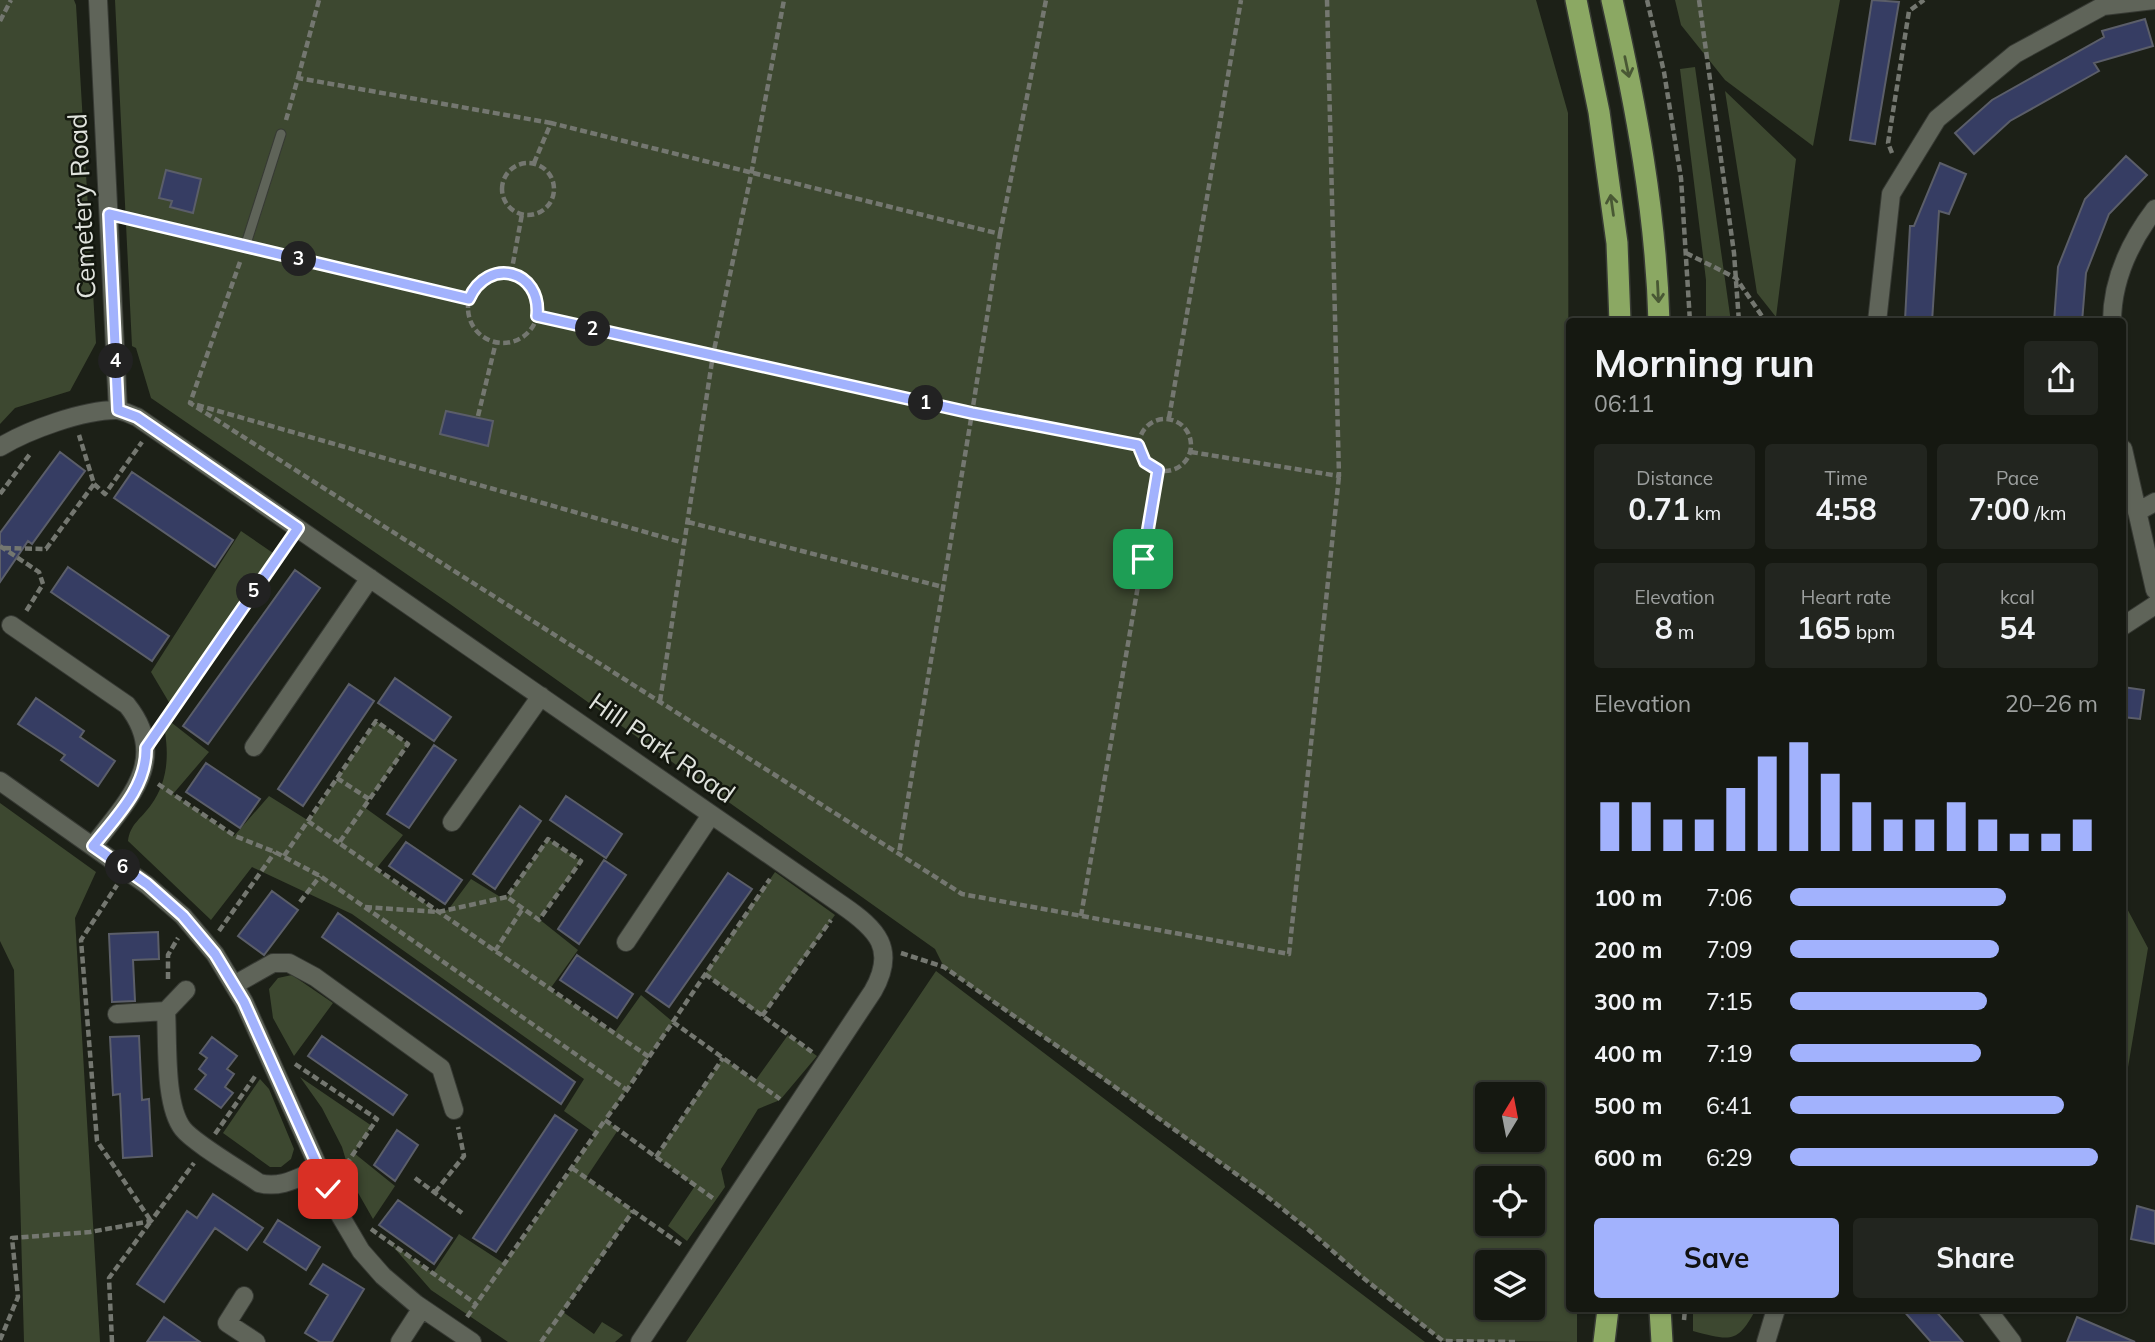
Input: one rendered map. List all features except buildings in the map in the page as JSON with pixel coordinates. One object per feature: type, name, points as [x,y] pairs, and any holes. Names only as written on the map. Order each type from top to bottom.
[{"type":"highway","points":[[1576,0],[1599,112],[1617,243],[1620,318]]},
{"type":"highway","points":[[1612,0],[1629,75],[1651,208],[1659,318]]},
{"type":"highway","points":[[1604,1342],[1608,1312]]},
{"type":"highway","points":[[1615,1312],[1615,1342]]},
{"type":"highway","points":[[1654,1312],[1654,1342]]},
{"type":"highway","points":[[1660,1312],[1662,1342]]},
{"type":"street","name":"Cemetery Road","points":[[98,0],[118,410]]},
{"type":"street","points":[[1877,318],[1891,194],[1937,119],[2015,54],[2103,6],[2154,0]]},
{"type":"street","points":[[2113,318],[2125,258],[2133,238],[2155,209]]},
{"type":"street","points":[[0,447],[38,429],[118,410]]},
{"type":"street","name":"Hill Park Road","points":[[118,410],[137,417],[152,427],[842,905],[876,932],[882,947]]},
{"type":"street","points":[[2126,462],[2155,590]]},
{"type":"street","points":[[2137,512],[2155,502]]},
{"type":"street","points":[[254,747],[370,578]]},
{"type":"street","points":[[2126,624],[2155,605]]},
{"type":"street","points":[[13,627],[127,705],[139,719],[146,748],[146,762],[128,801],[93,846]]},
{"type":"street","points":[[452,822],[541,696]]},
{"type":"street","points":[[0,781],[147,884],[208,946],[234,985],[328,1189],[361,1251],[383,1276],[422,1308],[472,1342]]},
{"type":"street","points":[[626,942],[712,815]]},
{"type":"street","points":[[640,1342],[882,976],[882,947]]},
{"type":"street","points":[[234,985],[273,963],[289,963],[314,976],[441,1068],[454,1110]]},
{"type":"street","points":[[117,1014],[167,1009],[186,990]]},
{"type":"street","points":[[167,1009],[171,1098],[175,1116],[184,1131],[259,1182],[271,1186],[283,1184],[319,1169]]},
{"type":"street","points":[[244,1296],[227,1323],[256,1342]]},
{"type":"street","points":[[400,1342],[422,1308]]},
{"type":"street","points":[[1766,1342],[1775,1312]]},
{"type":"street","points":[[1989,1312],[2012,1342]]},
{"type":"lane","points":[[109,214],[245,247],[282,134]]},
{"type":"path","points":[[0,21],[11,0]]},
{"type":"path","points":[[282,134],[319,0]]},
{"type":"path","points":[[660,701],[713,355],[784,0]]},
{"type":"path","points":[[899,853],[1000,234],[1046,0]]},
{"type":"path","points":[[1169,418],[1241,0]]},
{"type":"path","points":[[190,403],[962,894],[1289,954],[1339,475],[1327,0]]},
{"type":"path","points":[[1647,0],[1664,72],[1681,178],[1689,318]]},
{"type":"path","points":[[1699,0],[1740,318]]},
{"type":"path","points":[[1902,176],[1888,143],[1909,11],[1924,0]]},
{"type":"path","points":[[298,78],[551,123],[751,175],[1000,234]]},
{"type":"path","points":[[534,163],[551,123]]},
{"type":"path","points":[[534,163],[543,167],[551,177],[554,186],[552,198],[538,213],[522,215],[506,203],[502,184],[510,169],[518,164],[534,163]]},
{"type":"path","points":[[511,274],[522,215]]},
{"type":"path","points":[[190,403],[245,247],[469,299]]},
{"type":"path","points":[[1685,252],[1736,278],[1763,318]]},
{"type":"path","points":[[495,274],[511,274],[527,282],[536,294],[537,316],[526,334],[516,340],[496,342],[481,335],[473,326],[468,314],[469,299],[484,278],[495,274]]},
{"type":"path","points":[[537,316],[972,413],[1138,445]]},
{"type":"path","points":[[478,416],[496,342]]},
{"type":"path","points":[[190,403],[684,543]]},
{"type":"path","points":[[1169,418],[1177,421],[1188,432],[1191,452],[1178,468],[1158,470],[1145,462],[1138,445],[1146,425],[1169,418]]},
{"type":"path","points":[[75,419],[94,484],[105,494],[152,427]]},
{"type":"path","points":[[0,494],[40,440],[38,429]]},
{"type":"path","points":[[1191,452],[1339,475]]},
{"type":"path","points":[[1081,916],[1158,470]]},
{"type":"path","points":[[2,547],[46,549],[94,484]]},
{"type":"path","points":[[688,522],[943,587]]},
{"type":"path","points":[[146,748],[298,528]]},
{"type":"path","points":[[2,547],[39,572],[43,584],[13,627]]},
{"type":"path","points":[[284,856],[376,721],[408,744],[339,844]]},
{"type":"path","points":[[142,773],[234,836],[284,856],[320,876],[627,1090]]},
{"type":"path","points":[[337,778],[369,799]]},
{"type":"path","points":[[308,821],[649,1058]]},
{"type":"path","points":[[364,907],[438,912],[507,897],[548,839],[580,861],[539,920],[507,897]]},
{"type":"path","points":[[208,946],[275,852]]},
{"type":"path","points":[[457,1331],[627,1090],[781,863]]},
{"type":"path","points":[[127,870],[81,940],[97,1141],[151,1221]]},
{"type":"path","points":[[300,902],[320,876]]},
{"type":"path","points":[[762,1016],[842,905]]},
{"type":"path","points":[[495,951],[523,908]]},
{"type":"path","points":[[167,1009],[168,956],[189,924]]},
{"type":"path","points":[[882,947],[944,967],[1097,1074],[1264,1194],[1443,1342],[1515,1342]]},
{"type":"path","points":[[705,974],[826,1063]]},
{"type":"path","points":[[673,1022],[794,1110]]},
{"type":"path","points":[[112,1342],[109,1278],[206,1146],[265,1049],[377,1119],[328,1189]]},
{"type":"path","points":[[656,1157],[723,1058]]},
{"type":"path","points":[[435,1192],[464,1156],[454,1110]]},
{"type":"path","points":[[605,1121],[728,1209]]},
{"type":"path","points":[[572,1168],[697,1256]]},
{"type":"path","points":[[415,1178],[462,1213]]},
{"type":"path","points":[[541,1342],[633,1211]]},
{"type":"path","points":[[0,1340],[18,1297],[12,1238],[90,1232],[151,1221]]},
{"type":"path","points":[[367,1227],[476,1304]]},
{"type":"green space","points":[[0,0],[74,0],[76,5],[96,343],[70,391],[15,408],[0,424]]},
{"type":"green space","points":[[115,0],[1536,0],[1568,113],[1566,1312],[1577,1312],[1577,1342],[1443,1341],[1264,1194],[944,967],[935,949],[450,604],[151,398],[136,348],[132,346]]},
{"type":"green space","points":[[1675,0],[1840,0],[1813,146],[1725,80],[1681,25]]},
{"type":"green space","points":[[1695,67],[1730,318],[1706,318],[1706,280],[1680,69]]},
{"type":"green space","points":[[1725,91],[1796,159],[1776,317],[1757,293]]},
{"type":"green space","points":[[241,531],[273,553],[170,704],[151,672]]},
{"type":"green space","points":[[376,721],[408,744],[364,807],[403,835],[376,869],[438,912],[448,910],[471,879],[502,898],[507,897],[548,839],[581,861],[539,919],[578,950],[550,989],[614,1033],[641,995],[673,1022],[606,1120],[618,1130],[586,1178],[633,1211],[563,1312],[594,1334],[602,1322],[623,1335],[615,1342],[508,1342],[431,1290],[389,1242],[433,1273],[459,1234],[505,1264],[596,1134],[564,1111],[584,1079],[352,914],[252,867],[211,920],[128,841],[134,826],[151,805],[164,779],[167,761],[165,732],[172,723],[209,752],[173,794],[234,836],[269,796],[309,821]]},
{"type":"green space","points":[[0,803],[96,872],[75,918],[100,1342],[24,1342],[14,970],[0,941]]},
{"type":"green space","points":[[775,872],[835,915],[762,1016],[705,974]]},
{"type":"green space","points":[[2126,907],[2148,948],[2126,1079]]},
{"type":"green space","points":[[936,971],[1425,1342],[686,1342]]},
{"type":"green space","points":[[292,975],[333,1003],[294,1056],[273,1018],[269,989],[278,978]]},
{"type":"green space","points":[[788,1035],[817,1056],[780,1100],[758,1109],[721,1169],[725,1187],[687,1241],[668,1226],[695,1186],[656,1157],[723,1058],[755,1081]]},
{"type":"green space","points":[[300,1077],[372,1126],[354,1153],[395,1186],[373,1219],[353,1184],[342,1147],[322,1108]]},
{"type":"green space","points":[[260,1079],[269,1089],[294,1149],[291,1159],[281,1167],[270,1167],[223,1133]]},
{"type":"green space","points":[[1693,1312],[1754,1312],[1744,1328],[1733,1336],[1717,1337],[1693,1331]]},
{"type":"route","points":[[328,1189],[244,1002],[215,954],[183,916],[147,884],[93,846],[139,783],[146,762],[146,748],[298,528],[137,417],[118,410],[109,214],[469,299],[484,278],[495,274],[517,275],[527,282],[536,294],[537,316],[972,413],[1138,445],[1145,462],[1158,470],[1143,559]]}]
